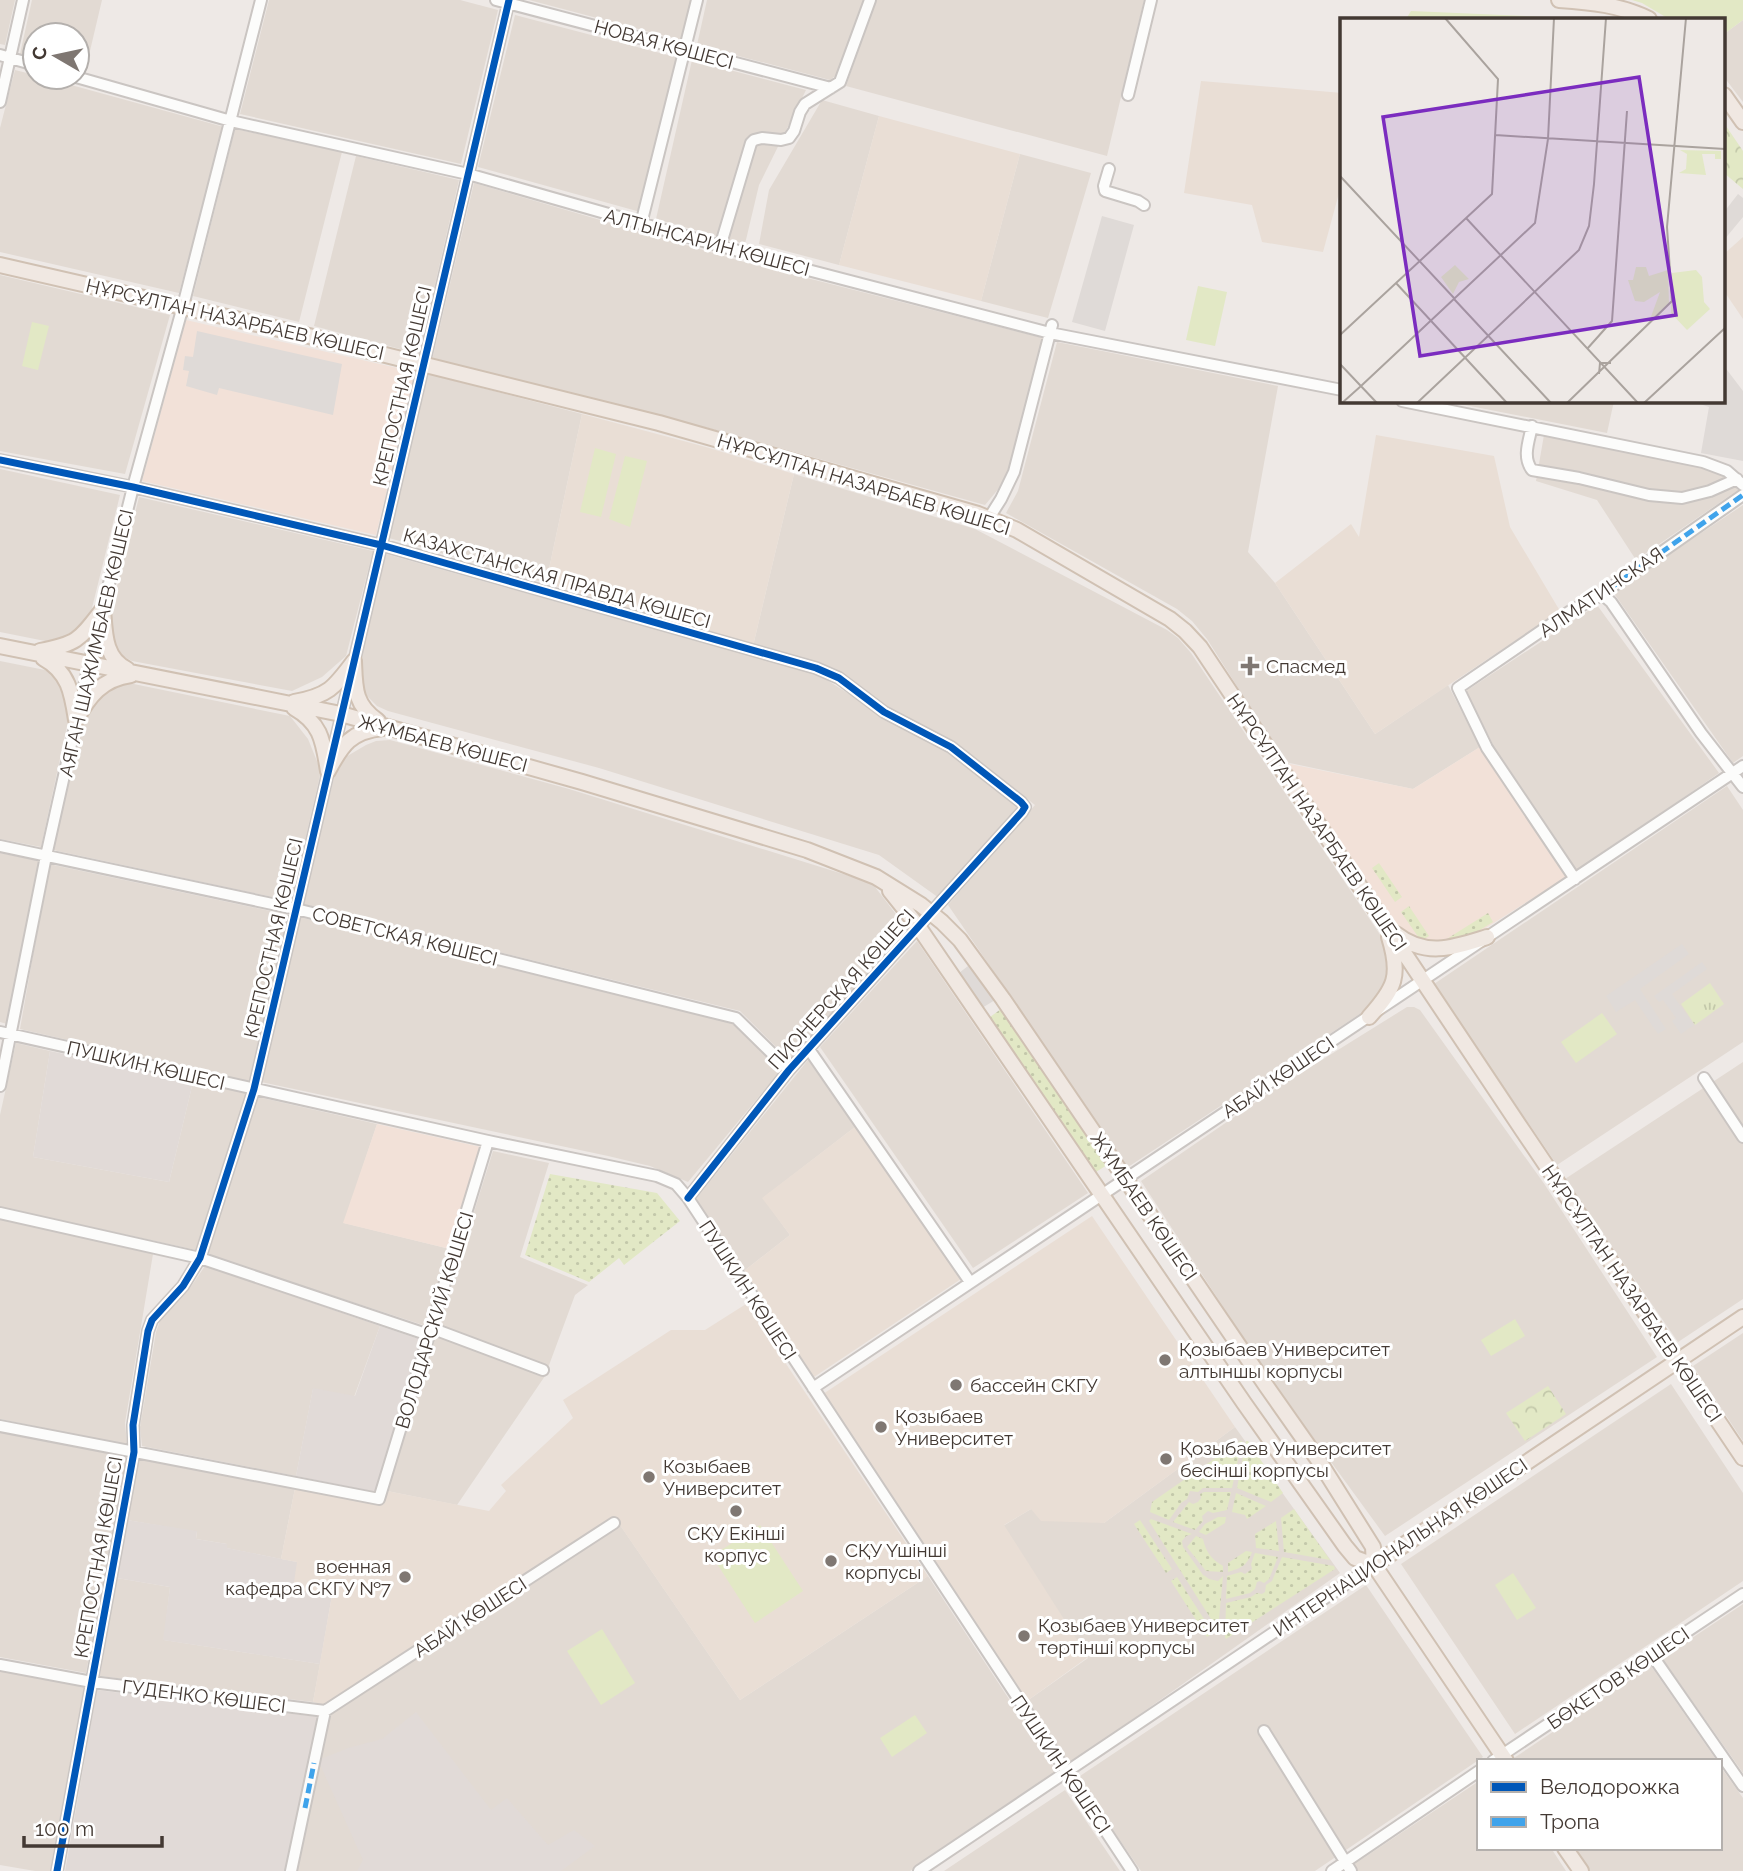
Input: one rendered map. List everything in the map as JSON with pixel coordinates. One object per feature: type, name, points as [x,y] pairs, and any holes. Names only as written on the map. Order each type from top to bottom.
[{"type":"main road","points":[[1559,0],[1607,5],[1647,18]]},
{"type":"main road","points":[[1726,98],[1743,122]]},
{"type":"main road","name":"НҰРСҰЛТАН НАЗАРБАЕВ КӨШЕСІ","points":[[0,265],[424,363],[710,436],[989,518],[1017,530],[1170,619],[1200,647],[1743,1458]]},
{"type":"main road","points":[[33,652],[59,648],[74,642],[103,609]]},
{"type":"main road","points":[[103,609],[106,639],[111,655],[121,666],[139,674]]},
{"type":"main road","name":"ЖҰМБАЕВ КӨШЕСІ","points":[[0,646],[341,715],[582,782],[807,850],[876,877],[931,913],[960,940],[988,979],[1352,1511],[1373,1547],[1374,1565],[1500,1759]]},
{"type":"main road","points":[[33,652],[53,664],[64,676],[71,691],[76,720]]},
{"type":"main road","points":[[285,703],[316,698],[326,693],[354,661]]},
{"type":"main road","points":[[354,661],[356,689],[361,706],[371,717],[388,727]]},
{"type":"main road","points":[[76,720],[88,699],[102,685],[119,677],[139,674]]},
{"type":"main road","points":[[285,703],[316,727],[323,742],[328,771]]},
{"type":"main road","points":[[328,771],[339,750],[353,736],[370,729],[388,727]]},
{"type":"main road","name":"ЖҰМБАЕВ КӨШЕСІ","points":[[876,877],[918,926],[1345,1546],[1355,1558],[1374,1565]]},
{"type":"main road","points":[[1380,916],[1398,936],[1423,948],[1458,946],[1488,937]]},
{"type":"main road","points":[[1368,1017],[1386,999],[1394,978],[1392,948],[1380,916]]},
{"type":"main road","name":"ИНТЕРНАЦИОНАЛЬНАЯ КӨШЕСІ","points":[[1374,1565],[1743,1317]]},
{"type":"main road","points":[[1566,1850],[1581,1871]]},
{"type":"street","points":[[0,102],[5,57],[23,0]]},
{"type":"street","name":"АЯГАН ШАЖИМБАЕВ КӨШЕСІ","points":[[0,1086],[6,1033],[89,664],[261,0]]},
{"type":"street","name":"НОВАЯ КӨШЕСІ","points":[[496,0],[831,88]]},
{"type":"street","points":[[641,224],[697,0]]},
{"type":"street","points":[[720,247],[751,143],[762,138],[789,138],[805,104],[843,78],[870,0]]},
{"type":"street","points":[[1128,94],[1151,0]]},
{"type":"street","name":"КРЕПОСТНАЯ КӨШЕСІ","points":[[57,1871],[134,1452],[133,1425],[148,1331],[152,1320],[183,1286],[200,1258],[254,1088],[509,2]]},
{"type":"street","name":"АЛТЫНСАРИН КӨШЕСІ","points":[[91,81],[230,121],[468,174],[720,247],[1051,329],[1340,390]]},
{"type":"street","points":[[1109,169],[1105,191],[1144,205]]},
{"type":"street","points":[[989,518],[1014,472],[1051,329]]},
{"type":"street","points":[[1407,402],[1703,462],[1721,468],[1740,482]]},
{"type":"street","points":[[1532,426],[1526,456],[1532,470],[1649,495],[1682,498],[1740,482]]},
{"type":"street","name":"КАЗАХСТАНСКАЯ ПРАВДА КӨШЕСІ","points":[[0,460],[133,487],[382,545],[829,673],[884,712],[951,747],[1025,807]]},
{"type":"street","name":"АЛМАТИНСКАЯ","points":[[1575,879],[1487,748],[1458,688],[1569,612],[1599,596],[1743,495]]},
{"type":"street","points":[[1599,596],[1604,596],[1611,602],[1701,733],[1743,788]]},
{"type":"street","name":"АБАЙ КӨШЕСІ","points":[[813,1388],[1743,766]]},
{"type":"street","name":"ПИОНЕРСКАЯ КӨШЕСІ","points":[[688,1198],[789,1070],[1025,807]]},
{"type":"street","name":"СОВЕТСКАЯ КӨШЕСІ","points":[[0,846],[296,909],[736,1018],[789,1070]]},
{"type":"street","name":"ПУШКИН КӨШЕСІ","points":[[6,1033],[488,1141],[657,1175],[676,1184],[688,1198],[1132,1871]]},
{"type":"street","points":[[808,1048],[970,1282]]},
{"type":"street","points":[[1704,1078],[1743,1137]]},
{"type":"street","name":"ВОЛОДАРСКИЙ КӨШЕСІ","points":[[134,1452],[379,1500],[488,1141]]},
{"type":"street","points":[[0,1213],[200,1258],[543,1370]]},
{"type":"street","points":[[0,1426],[134,1452]]},
{"type":"street","name":"АБАЙ КӨШЕСІ","points":[[325,1711],[614,1523]]},
{"type":"street","name":"ИНТЕРНАЦИОНАЛЬНАЯ КӨШЕСІ","points":[[919,1871],[1374,1565]]},
{"type":"street","name":"БӨКЕТОВ КӨШЕСІ","points":[[1500,1759],[1743,1594]]},
{"type":"street","points":[[1652,1656],[1743,1786]]},
{"type":"street","name":"ГУДЕНКО КӨШЕСІ","points":[[0,1665],[92,1682],[325,1711]]},
{"type":"street","points":[[291,1871],[325,1711]]},
{"type":"street","points":[[1264,1731],[1348,1867]]},
{"type":"street","points":[[1332,1871],[1348,1867],[1477,1772]]},
{"type":"shaded area","points":[[0,0],[15,0],[5,45],[0,44]]},
{"type":"shaded area","points":[[32,0],[102,0],[91,47],[91,21],[27,21]]},
{"type":"shaded area","points":[[269,0],[460,0],[498,10],[461,164],[240,114]]},
{"type":"shaded area","points":[[529,0],[693,0],[684,41]]},
{"type":"shaded area","points":[[707,0],[864,0],[838,74],[830,80],[697,45]]},
{"type":"shaded area","points":[[876,0],[1144,0],[1107,156],[846,86]]},
{"type":"shaded area","points":[[515,15],[679,58],[644,213],[478,167]]},
{"type":"shaded area","points":[[1743,20],[1743,102],[1726,80],[1726,33]]},
{"type":"shaded area","points":[[692,60],[806,90],[759,185],[745,244],[656,219]]},
{"type":"shaded area","points":[[15,70],[21,72],[21,91],[91,90],[224,127],[179,293],[0,252],[0,128]]},
{"type":"shaded area","points":[[1201,81],[1340,93],[1340,189],[1323,252],[1262,242],[1252,205],[1184,193]]},
{"type":"shaded area","points":[[822,100],[879,116],[839,265],[759,244],[769,190]]},
{"type":"shaded area","points":[[879,116],[1020,154],[981,301],[839,265]]},
{"type":"shaded area","points":[[235,129],[342,152],[299,322],[193,296]]},
{"type":"shaded area","points":[[1020,154],[1091,173],[1048,318],[981,301]]},
{"type":"shaded area","points":[[356,156],[459,180],[419,354],[314,326]]},
{"type":"shaded area","points":[[474,183],[744,262],[1043,338],[1005,481],[985,505],[712,429],[432,360]]},
{"type":"shaded area","points":[[1738,194],[1743,198],[1743,217],[1726,238],[1726,209]]},
{"type":"shaded area","points":[[1102,216],[1134,225],[1105,331],[1072,322]]},
{"type":"shaded area","points":[[1743,237],[1743,319],[1726,294],[1726,252]]},
{"type":"shaded area","points":[[0,275],[170,315],[125,474],[0,451]]},
{"type":"shaded area","points":[[186,320],[415,372],[376,535],[142,481]]},
{"type":"shaded area","points":[[197,331],[342,364],[333,415],[219,388],[217,395],[186,386],[189,371],[183,370],[185,356],[193,357]]},
{"type":"shaded area","points":[[1057,342],[1278,386],[1248,552],[1275,583],[1375,734],[1448,685],[1480,747],[1413,789],[1285,762],[1207,639],[1192,621],[1177,609],[1006,513],[1018,491]]},
{"type":"shaded area","points":[[1726,369],[1743,391],[1743,461],[1701,453],[1709,407],[1694,402],[1726,402]]},
{"type":"shaded area","points":[[428,374],[582,414],[546,583],[389,538]]},
{"type":"shaded area","points":[[1450,402],[1614,402],[1607,433]]},
{"type":"shaded area","points":[[582,414],[794,474],[753,646],[546,583]]},
{"type":"shaded area","points":[[1376,435],[1494,456],[1510,527],[1560,611],[1375,734],[1275,583],[1351,524],[1359,537]]},
{"type":"shaded area","points":[[1544,435],[1691,463],[1723,475],[1738,490],[1636,560],[1597,500],[1536,481]]},
{"type":"shaded area","points":[[0,469],[120,495],[90,616],[73,635],[50,642],[0,632]]},
{"type":"shaded area","points":[[794,474],[975,529],[1178,638],[1191,653],[1389,948],[1392,976],[1378,1002],[1128,1167],[948,905],[1035,805],[955,742],[887,707],[826,666],[753,646]]},
{"type":"shaded area","points":[[139,497],[373,551],[346,656],[322,677],[292,691],[132,661],[122,656],[113,648],[109,619]]},
{"type":"shaded area","points":[[1743,505],[1743,756],[1733,763],[1613,592]]},
{"type":"shaded area","points":[[386,554],[819,675],[882,715],[951,752],[1019,808],[939,898],[879,855],[599,768],[388,711],[369,698],[363,690],[358,672]]},
{"type":"shaded area","points":[[1597,605],[1719,773],[1576,872],[1494,747],[1466,691]]},
{"type":"shaded area","points":[[0,661],[45,670],[54,675],[62,685],[70,712],[41,847],[0,839]]},
{"type":"shaded area","points":[[119,681],[290,716],[308,739],[321,771],[291,901],[53,850],[87,706]]},
{"type":"shaded area","points":[[390,740],[569,789],[872,883],[908,930],[789,1060],[740,1011],[303,904],[337,766],[344,758],[366,745]]},
{"type":"shaded area","points":[[1480,747],[1566,877],[1462,943],[1428,945],[1403,934],[1285,763],[1413,789]]},
{"type":"shaded area","points":[[1727,786],[1743,810],[1743,1042],[1557,1165],[1434,984]]},
{"type":"shaded area","points":[[0,853],[39,861],[7,1024],[0,1022]]},
{"type":"shaded area","points":[[49,864],[289,915],[251,1082],[20,1029]]},
{"type":"shaded area","points":[[299,917],[732,1023],[781,1070],[688,1182],[650,1166],[608,1156],[261,1082]]},
{"type":"shaded area","points":[[917,941],[1088,1193],[973,1268],[820,1047]]},
{"type":"shaded area","points":[[1682,944],[1689,954],[1640,989],[1666,1029],[1658,1034],[1635,1000],[1616,1012],[1606,996]]},
{"type":"shaded area","points":[[1702,962],[1707,969],[1672,994],[1694,1025],[1681,1034],[1672,1021],[1676,1018],[1663,1000],[1659,1002],[1654,996]]},
{"type":"shaded area","points":[[968,966],[995,1000],[982,1008],[959,973]]},
{"type":"shaded area","points":[[1407,1007],[1420,1010],[1545,1185],[1657,1357],[1385,1536],[1269,1377],[1141,1181],[1272,1091]]},
{"type":"shaded area","points":[[16,1043],[50,1051],[33,1157],[169,1182],[193,1082],[247,1093],[196,1250],[0,1207],[0,1115]]},
{"type":"shaded area","points":[[50,1051],[193,1082],[169,1182],[33,1157]]},
{"type":"shaded area","points":[[808,1060],[855,1127],[763,1198],[790,1235],[744,1271],[696,1199]]},
{"type":"shaded area","points":[[1743,1062],[1743,1299],[1678,1342],[1565,1179]]},
{"type":"shaded area","points":[[258,1097],[377,1124],[344,1223],[450,1249],[426,1326],[208,1255]]},
{"type":"shaded area","points":[[377,1124],[481,1147],[450,1249],[343,1223]]},
{"type":"shaded area","points":[[855,1127],[961,1279],[814,1377],[744,1271],[790,1235],[762,1198]]},
{"type":"shaded area","points":[[493,1151],[549,1163],[520,1257],[588,1285],[575,1295],[545,1376],[457,1505],[387,1491]]},
{"type":"shaded area","points":[[1092,1216],[1235,1427],[1104,1523],[1041,1521],[1031,1509],[1004,1525],[1088,1657],[1027,1701],[823,1394]]},
{"type":"shaded area","points":[[0,1219],[153,1254],[125,1423],[127,1445],[0,1419]]},
{"type":"shaded area","points":[[205,1266],[380,1326],[354,1397],[313,1389],[296,1476],[142,1446],[140,1427],[156,1332],[160,1321],[188,1291]]},
{"type":"shaded area","points":[[746,1304],[928,1576],[740,1700],[615,1518],[325,1705],[313,1702],[332,1595],[293,1589],[297,1562],[281,1559],[295,1488],[382,1505],[387,1491],[489,1511],[506,1491],[501,1485],[573,1418],[563,1400],[671,1330],[705,1330]]},
{"type":"shaded area","points":[[380,1326],[422,1340],[376,1492],[296,1476],[313,1388],[355,1396]]},
{"type":"shaded area","points":[[1743,1333],[1743,1441],[1693,1366]]},
{"type":"shaded area","points":[[1671,1384],[1743,1493],[1743,1581],[1515,1734],[1401,1564]]},
{"type":"shaded area","points":[[1235,1427],[1340,1573],[1068,1765],[1027,1701],[1088,1658],[1003,1526],[1031,1509],[1104,1523]]},
{"type":"shaded area","points":[[0,1432],[127,1457],[86,1673],[0,1657]]},
{"type":"shaded area","points":[[138,1459],[295,1488],[281,1559],[226,1548],[227,1544],[196,1539],[197,1532],[127,1520]]},
{"type":"shaded area","points":[[127,1520],[197,1531],[196,1539],[297,1562],[332,1595],[320,1664],[163,1640],[170,1587],[117,1578]]},
{"type":"shaded area","points":[[620,1525],[740,1700],[928,1576],[1057,1772],[910,1871],[297,1871],[331,1713]]},
{"type":"shaded area","points":[[117,1578],[170,1587],[164,1640],[320,1664],[313,1702],[100,1676]]},
{"type":"shaded area","points":[[1366,1585],[1483,1757],[1315,1871],[1141,1871],[1077,1778]]},
{"type":"shaded area","points":[[1743,1604],[1743,1773],[1662,1658]]},
{"type":"shaded area","points":[[1651,1666],[1716,1759],[1515,1759]]},
{"type":"shaded area","points":[[0,1671],[84,1687],[50,1871],[0,1865]]},
{"type":"shaded area","points":[[97,1690],[318,1717],[285,1871],[65,1871]]},
{"type":"shaded area","points":[[416,1712],[491,1810],[507,1798],[548,1845],[574,1830],[595,1846],[561,1871],[357,1871],[363,1860],[318,1760],[382,1739]]},
{"type":"shaded area","points":[[1722,1769],[1743,1798],[1743,1871],[1590,1871],[1576,1850],[1722,1850]]},
{"type":"shaded area","points":[[1477,1782],[1477,1850],[1552,1850],[1566,1871],[1344,1871]]},
{"type":"shaded area","points":[[1065,1790],[1120,1871],[944,1871]]},
{"type":"green space","points":[[1632,0],[1743,0],[1743,20],[1726,33],[1726,18],[1667,18]]},
{"type":"green space","points":[[1411,11],[1571,18],[1407,18]]},
{"type":"green space","points":[[1726,126],[1743,151],[1743,189],[1726,175]]},
{"type":"green space","points":[[1198,286],[1227,292],[1215,346],[1186,340]]},
{"type":"green space","points":[[32,322],[49,326],[38,370],[22,366]]},
{"type":"green space","points":[[595,448],[616,454],[601,517],[580,512]]},
{"type":"green space","points":[[625,456],[647,461],[630,527],[609,519]]},
{"type":"green space","points":[[1379,863],[1402,897],[1395,902],[1372,868]]},
{"type":"green space","points":[[1409,906],[1429,936],[1421,941],[1401,912]]},
{"type":"green space","points":[[1488,913],[1493,922],[1457,944],[1442,942]]},
{"type":"green space","points":[[1710,983],[1724,1004],[1695,1025],[1681,1004]]},
{"type":"green space","points":[[1001,1009],[1107,1165],[1096,1172],[990,1017]]},
{"type":"green space","points":[[1602,1013],[1617,1034],[1576,1063],[1561,1042]]},
{"type":"green space","points":[[550,1174],[657,1193],[680,1221],[624,1265],[619,1258],[589,1282],[525,1255]]},
{"type":"green space","points":[[1515,1319],[1525,1336],[1491,1356],[1481,1340]]},
{"type":"green space","points":[[1548,1386],[1566,1414],[1525,1441],[1506,1413]]},
{"type":"green space","points":[[1240,1441],[1232,1488],[1190,1491],[1187,1499],[1169,1520],[1150,1512],[1152,1502]]},
{"type":"green space","points":[[1246,1441],[1283,1493],[1271,1502],[1237,1488]]},
{"type":"green space","points":[[1231,1492],[1227,1510],[1213,1513],[1208,1511],[1202,1516],[1203,1521],[1195,1530],[1173,1522],[1189,1502],[1198,1502],[1200,1494]]},
{"type":"green space","points":[[1236,1493],[1266,1506],[1247,1519],[1245,1515],[1232,1512]]},
{"type":"green space","points":[[1294,1509],[1330,1560],[1284,1552],[1281,1518]]},
{"type":"green space","points":[[1218,1517],[1226,1517],[1225,1523],[1206,1535],[1199,1532],[1205,1524]]},
{"type":"green space","points":[[1151,1519],[1192,1534],[1182,1541],[1183,1547],[1203,1575],[1218,1581],[1223,1576],[1218,1630],[1149,1521]]},
{"type":"green space","points":[[1140,1520],[1172,1569],[1166,1573],[1134,1524]]},
{"type":"green space","points":[[1276,1521],[1279,1551],[1256,1548],[1255,1534]]},
{"type":"green space","points":[[760,1525],[803,1591],[755,1623],[712,1556]]},
{"type":"green space","points":[[1196,1536],[1203,1539],[1210,1555],[1223,1566],[1223,1572],[1206,1571],[1187,1547]]},
{"type":"green space","points":[[1246,1551],[1252,1552],[1246,1563],[1228,1572],[1228,1563]]},
{"type":"green space","points":[[1255,1553],[1278,1557],[1269,1579],[1264,1583],[1257,1582],[1250,1593],[1226,1599],[1227,1576],[1241,1572],[1245,1574],[1252,1569]]},
{"type":"green space","points":[[1282,1557],[1334,1566],[1335,1569],[1226,1639],[1226,1603],[1265,1592],[1266,1585],[1272,1581]]},
{"type":"green space","points":[[1513,1573],[1536,1608],[1517,1620],[1495,1585]]},
{"type":"green space","points":[[1177,1577],[1213,1633],[1207,1637],[1171,1581]]},
{"type":"green space","points":[[602,1629],[635,1683],[601,1705],[567,1651]]},
{"type":"green space","points":[[915,1715],[927,1733],[892,1757],[880,1738]]},
{"type":"marked path","points":[[1599,596],[1743,495]]},
{"type":"marked path","points":[[305,1808],[314,1763]]},
{"type":"cycle path","points":[[57,1871],[134,1452],[133,1425],[148,1331],[152,1320],[183,1286],[200,1258],[254,1089],[509,0]]},
{"type":"cycle path","points":[[0,460],[133,487],[381,545],[816,668],[839,678],[884,712],[951,747],[1021,802],[1025,807],[1022,812],[789,1070],[688,1198]]},
{"type":"place","name":"Спасмед","points":[[1250,666]]},
{"type":"place","name":"Қозыбаев Университет алтыншы корпусы","points":[[1165,1360]]},
{"type":"place","name":"бассейн СКГУ","points":[[956,1385]]},
{"type":"place","name":"Қозыбаев Университет","points":[[881,1427]]},
{"type":"place","name":"Қозыбаев Университет бесінші корпусы","points":[[1166,1459]]},
{"type":"place","name":"Козыбаев Университет","points":[[649,1477]]},
{"type":"place","name":"СҚУ Екінші корпус","points":[[736,1511]]},
{"type":"place","name":"СҚУ Үшінші корпусы","points":[[831,1561]]},
{"type":"place","name":"военная кафедра СКГУ №7","points":[[405,1577]]},
{"type":"place","name":"Қозыбаев Университет төртінші корпусы","points":[[1024,1636]]}]
